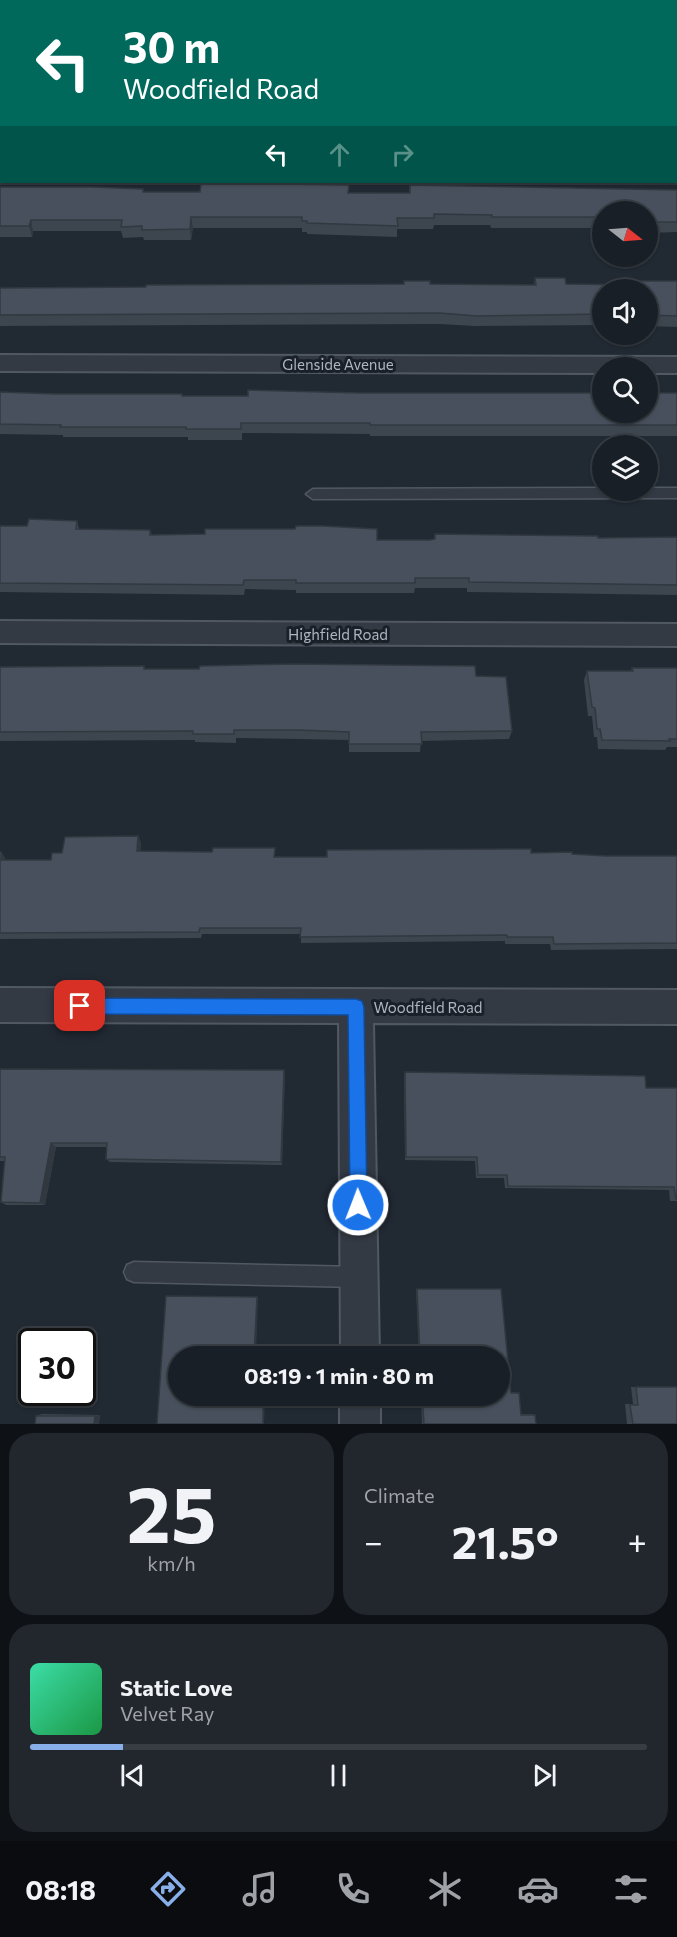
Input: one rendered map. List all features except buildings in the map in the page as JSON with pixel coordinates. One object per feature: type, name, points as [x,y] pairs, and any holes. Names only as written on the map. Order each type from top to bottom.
[{"type":"street","name":"Glenside Avenue","points":[[0,363],[677,365]]},
{"type":"street","name":"Highfield Road","points":[[0,632],[677,635]]},
{"type":"street","name":"Woodfield Road","points":[[0,1005],[677,1008]]},
{"type":"street","points":[[356,1007],[360,1346]]},
{"type":"street","points":[[360,1406],[360,1424]]},
{"type":"lane","points":[[313,494],[677,493]]},
{"type":"lane","points":[[134,1272],[359,1276]]},
{"type":"route","points":[[80,1006],[356,1007],[358,1205]]}]
